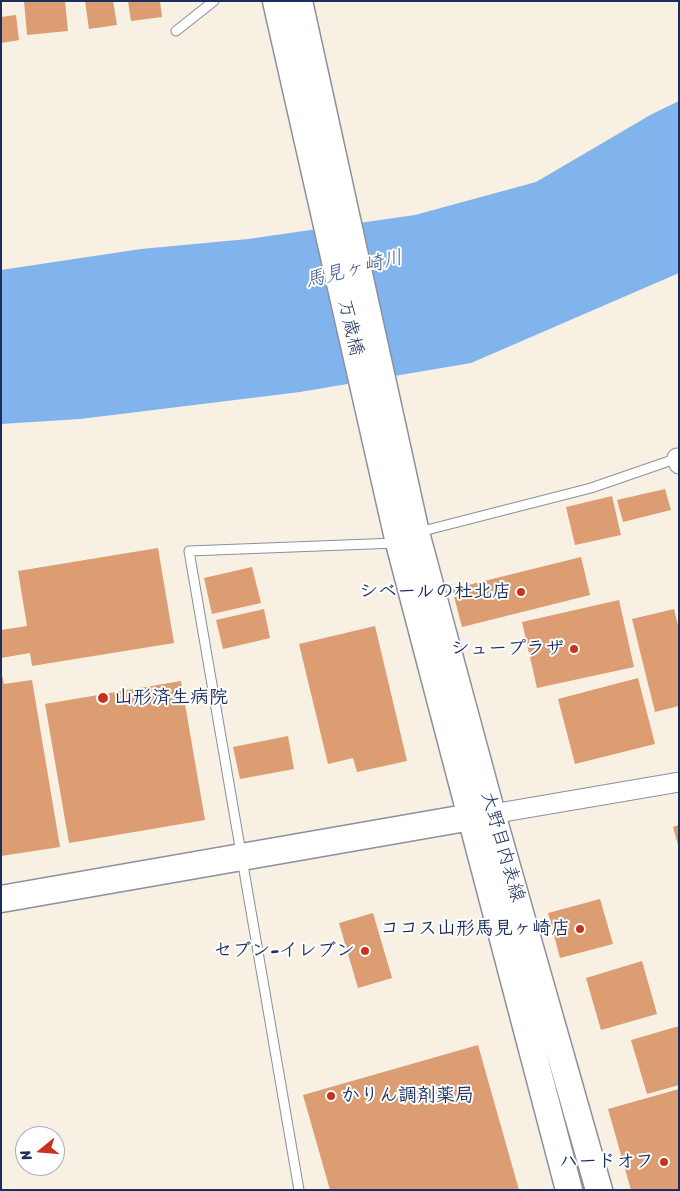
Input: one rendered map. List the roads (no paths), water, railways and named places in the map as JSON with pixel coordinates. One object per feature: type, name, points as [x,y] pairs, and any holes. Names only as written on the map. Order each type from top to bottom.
[{"type":"main road","name":"万歳橋","points":[[290,12],[408,538]]},
{"type":"main road","name":"大野目内表線","points":[[408,538],[481,815],[569,1190]]},
{"type":"main road","name":"大野目内表線","points":[[481,815],[599,1190]]},
{"type":"main road","points":[[1,898],[243,858],[481,815]]},
{"type":"street","points":[[481,815],[679,782]]},
{"type":"lane","points":[[176,31],[214,1]]},
{"type":"lane","points":[[299,1190],[189,551],[408,538],[591,488],[678,460]]},
{"type":"water","name":"馬見ヶ崎川","points":[[679,101],[679,273],[471,363],[300,392],[80,419],[1,424],[1,270],[141,249],[248,239],[415,215],[536,182],[652,114]]},
{"type":"place","name":"シベールの杜北店","points":[[521,592]]},
{"type":"place","name":"シュープラザ","points":[[574,649]]},
{"type":"place","name":"山形済生病院","points":[[103,698]]},
{"type":"place","name":"ココス山形馬見ヶ崎店","points":[[580,929]]},
{"type":"place","name":"セブン-イレブン","points":[[365,951]]},
{"type":"place","name":"かりん調剤薬局","points":[[331,1096]]},
{"type":"place","name":"ハードオフ","points":[[664,1162]]}]
